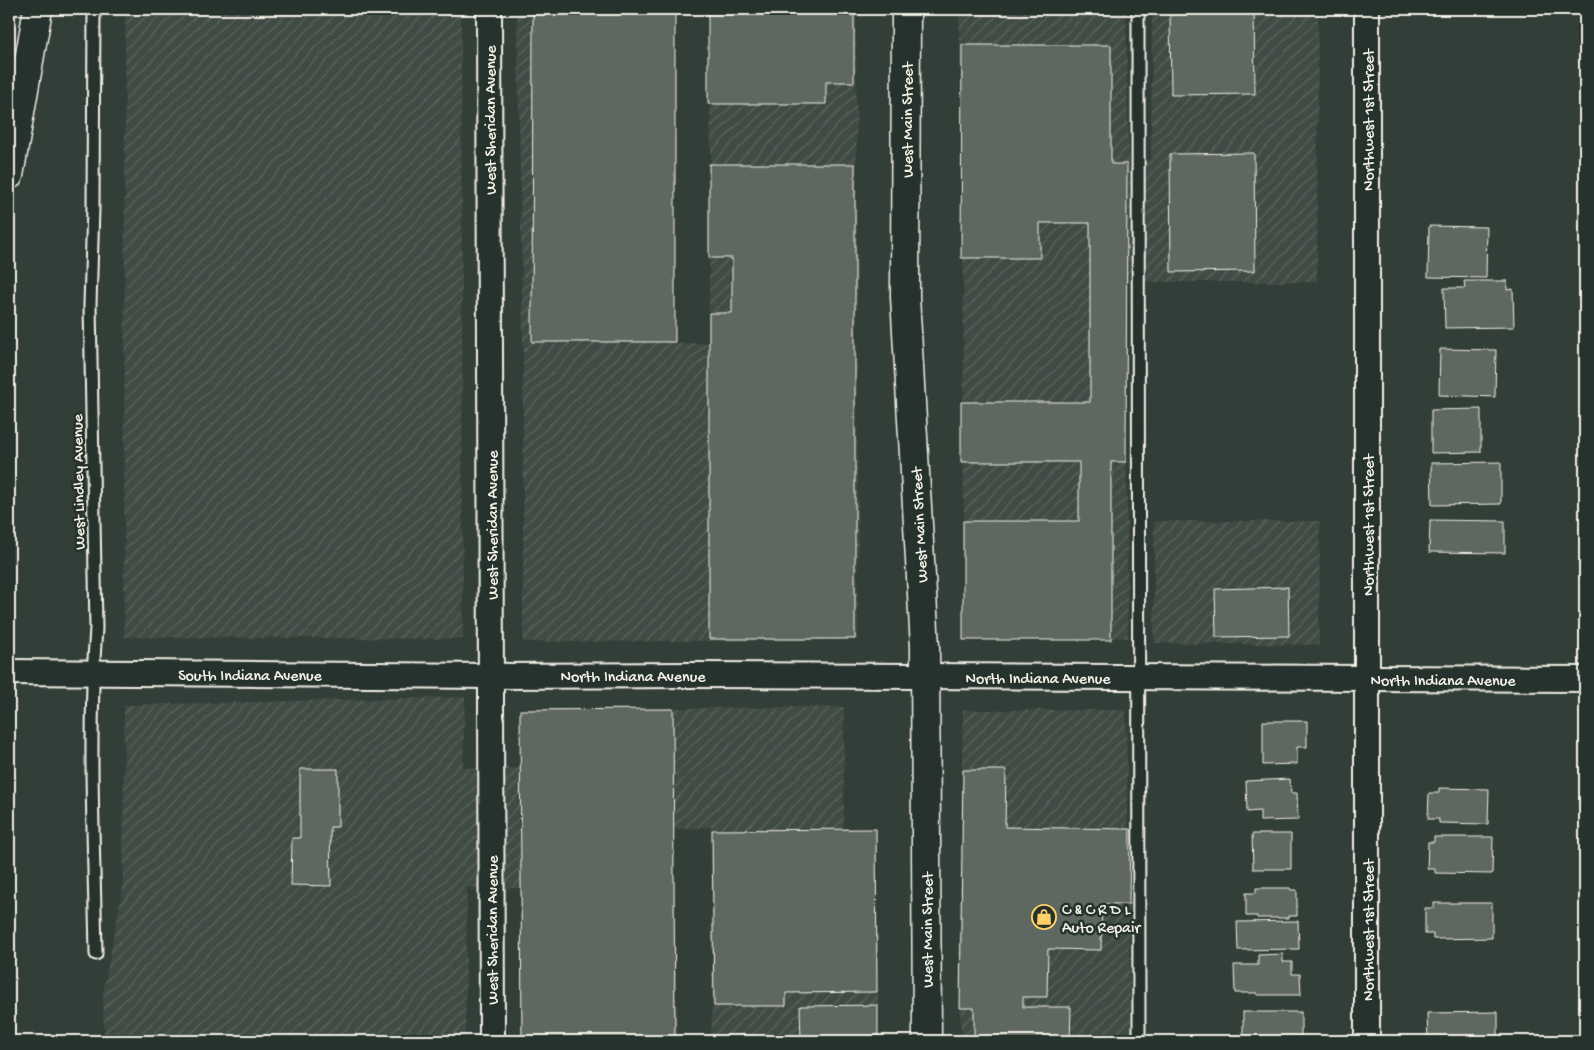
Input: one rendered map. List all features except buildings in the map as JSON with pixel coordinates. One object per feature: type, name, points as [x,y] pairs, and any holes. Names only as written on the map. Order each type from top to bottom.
[{"type":"main road","points":[[9,175],[38,9]]},
{"type":"main road","name":"West Main Street","points":[[906,9],[906,297],[925,676],[926,1041]]},
{"type":"street","name":"West Sheridan Avenue","points":[[489,9],[492,1041]]},
{"type":"street","name":"Northwest 1st Street","points":[[1367,9],[1367,1041]]},
{"type":"street","name":"South Indiana Avenue","points":[[9,672],[491,676]]},
{"type":"street","name":"North Indiana Avenue","points":[[491,676],[1585,679]]},
{"type":"lane","name":"West Lindley Avenue","points":[[94,9],[93,208],[90,305],[96,628],[93,673],[96,954]]},
{"type":"lane","points":[[1138,9],[1139,1041]]},
{"type":"shaded area","points":[[125,9],[461,9],[463,639],[124,637]]},
{"type":"shaded area","points":[[517,9],[675,9],[675,343],[708,343],[711,158],[708,9],[856,9],[858,640],[523,642],[523,344]]},
{"type":"shaded area","points":[[959,9],[1126,9],[1129,161],[1151,159],[1152,9],[1318,9],[1317,282],[1125,282],[1128,638],[964,635],[963,159]]},
{"type":"shaded area","points":[[1581,9],[1585,9],[1585,116]]},
{"type":"shaded area","points":[[1581,462],[1585,462],[1585,646],[1584,646]]},
{"type":"shaded area","points":[[1154,521],[1320,521],[1319,645],[1154,643]]},
{"type":"shaded area","points":[[465,697],[463,768],[521,768],[519,709],[844,707],[844,828],[877,829],[877,1041],[711,1041],[711,827],[674,829],[677,1041],[521,1041],[520,888],[467,888],[465,1041],[104,1041],[103,992],[123,887],[124,705]]},
{"type":"shaded area","points":[[963,710],[1126,710],[1131,1041],[961,1041],[959,947]]},
{"type":"place","name":"C & C R D L Auto Repair","points":[[1044,917]]}]
